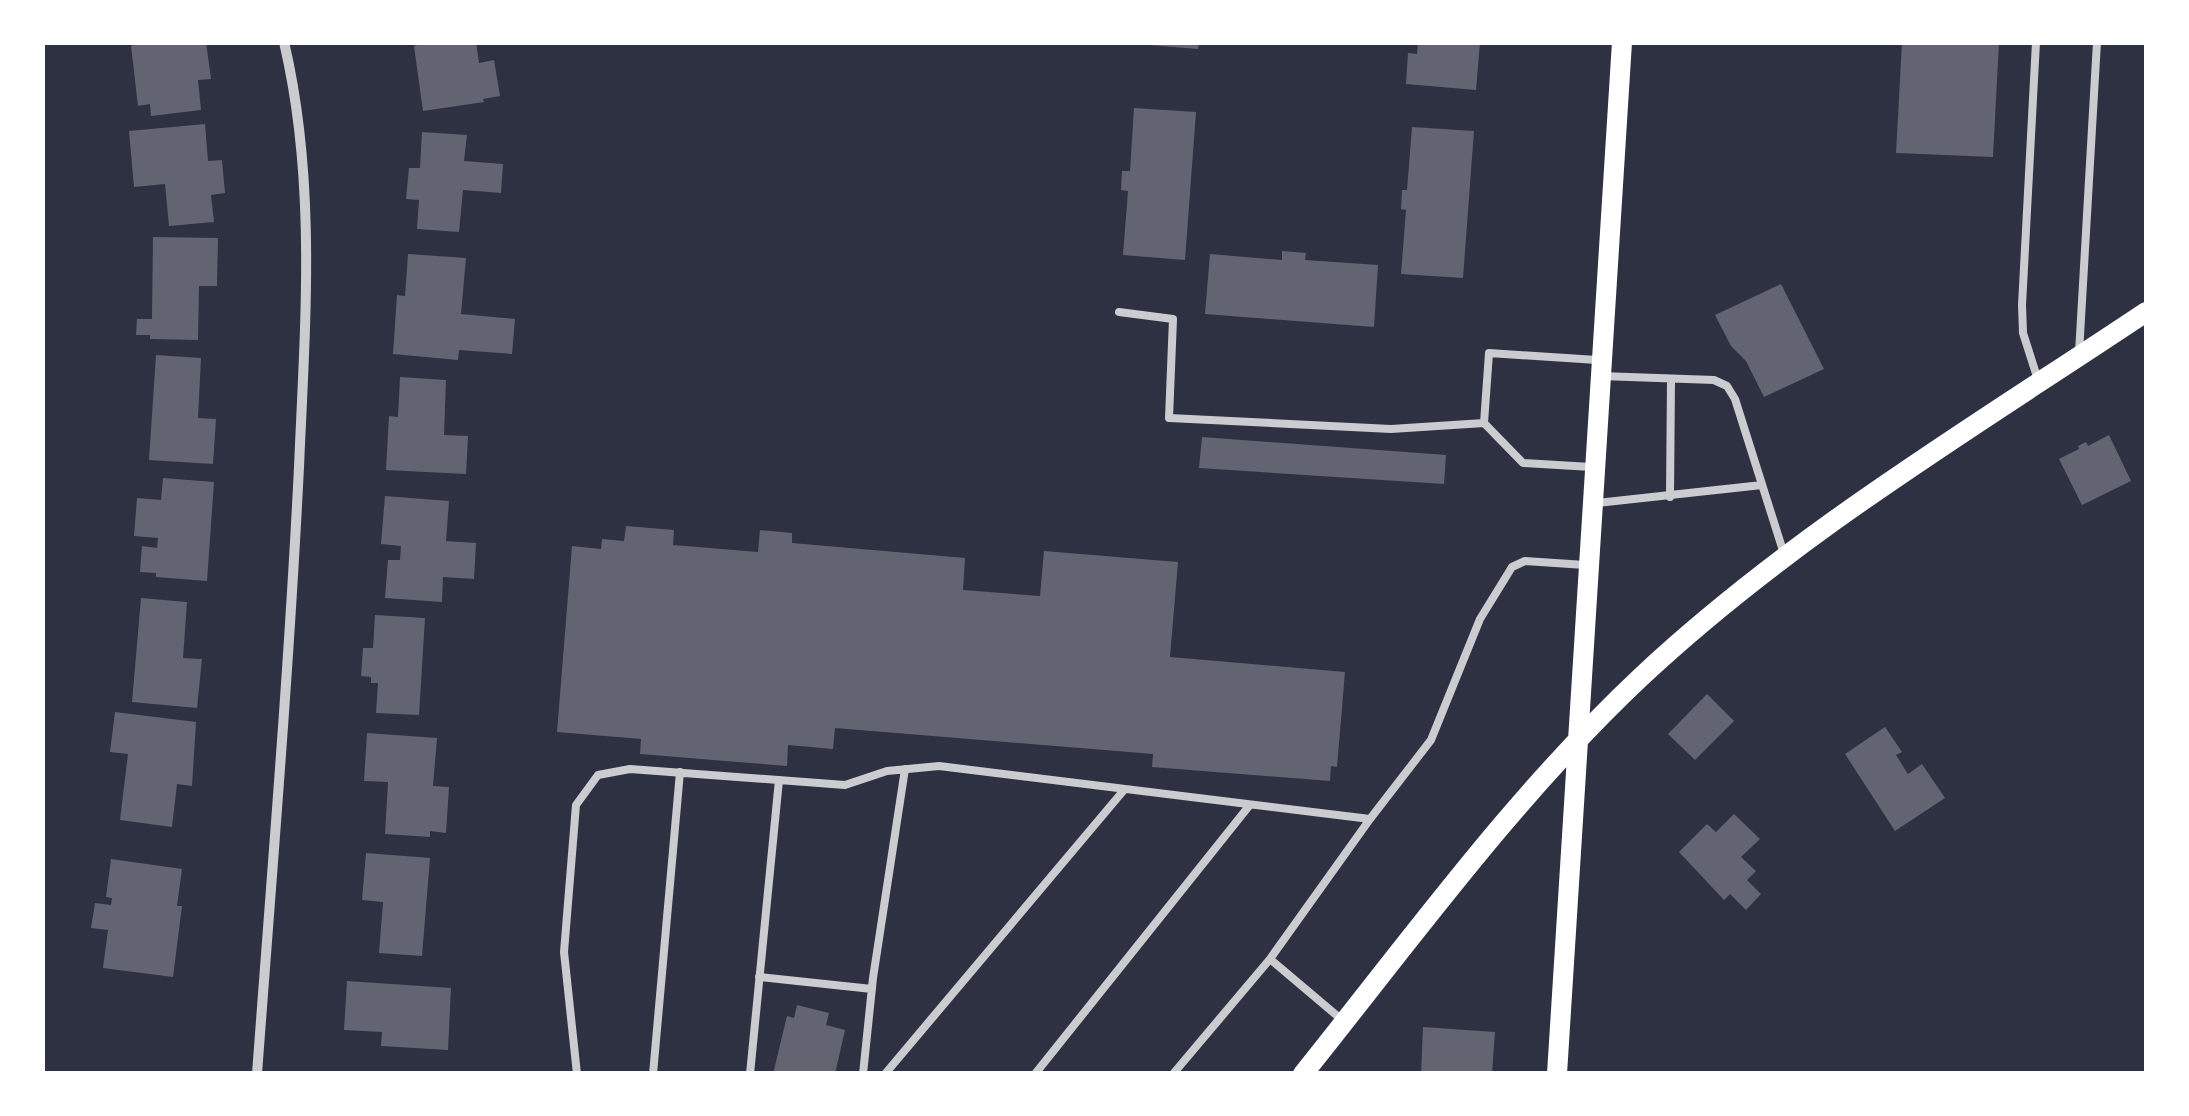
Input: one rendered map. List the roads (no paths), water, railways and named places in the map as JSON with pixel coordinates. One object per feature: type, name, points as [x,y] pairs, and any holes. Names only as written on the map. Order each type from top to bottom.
[{"type":"main road","points":[[1557,1074],[1622,42]]},
{"type":"main road","points":[[1303,1074],[1508,818],[1642,676],[1785,558],[1878,490],[2146,312]]},
{"type":"street","points":[[256,1074],[290,633],[308,265],[301,150],[284,42]]},
{"type":"lane","points":[[2036,42],[2022,306],[2023,332],[2040,383]]},
{"type":"lane","points":[[2078,358],[2097,42]]},
{"type":"lane","points":[[1119,312],[1173,319],[1170,418],[1390,430],[1484,423]]},
{"type":"lane","points":[[1596,468],[1523,462],[1484,423],[1489,353],[1671,378],[1714,380],[1727,386],[1735,398],[1785,558]]},
{"type":"lane","points":[[1670,497],[1671,378]]},
{"type":"lane","points":[[1593,503],[1762,485]]},
{"type":"lane","points":[[1173,1074],[1270,959],[1432,740],[1480,619],[1512,567],[1524,561],[1589,566]]},
{"type":"lane","points":[[577,1074],[564,952],[576,805],[598,775],[630,769],[845,785],[888,771],[939,766],[1370,820]]},
{"type":"lane","points":[[864,1074],[872,989],[905,769]]},
{"type":"lane","points":[[653,1074],[680,772]]},
{"type":"lane","points":[[750,1074],[779,780]]},
{"type":"lane","points":[[885,1074],[1124,790]]},
{"type":"lane","points":[[1035,1074],[1249,806]]},
{"type":"lane","points":[[1270,959],[1344,1022]]},
{"type":"lane","points":[[760,978],[872,989]]}]
